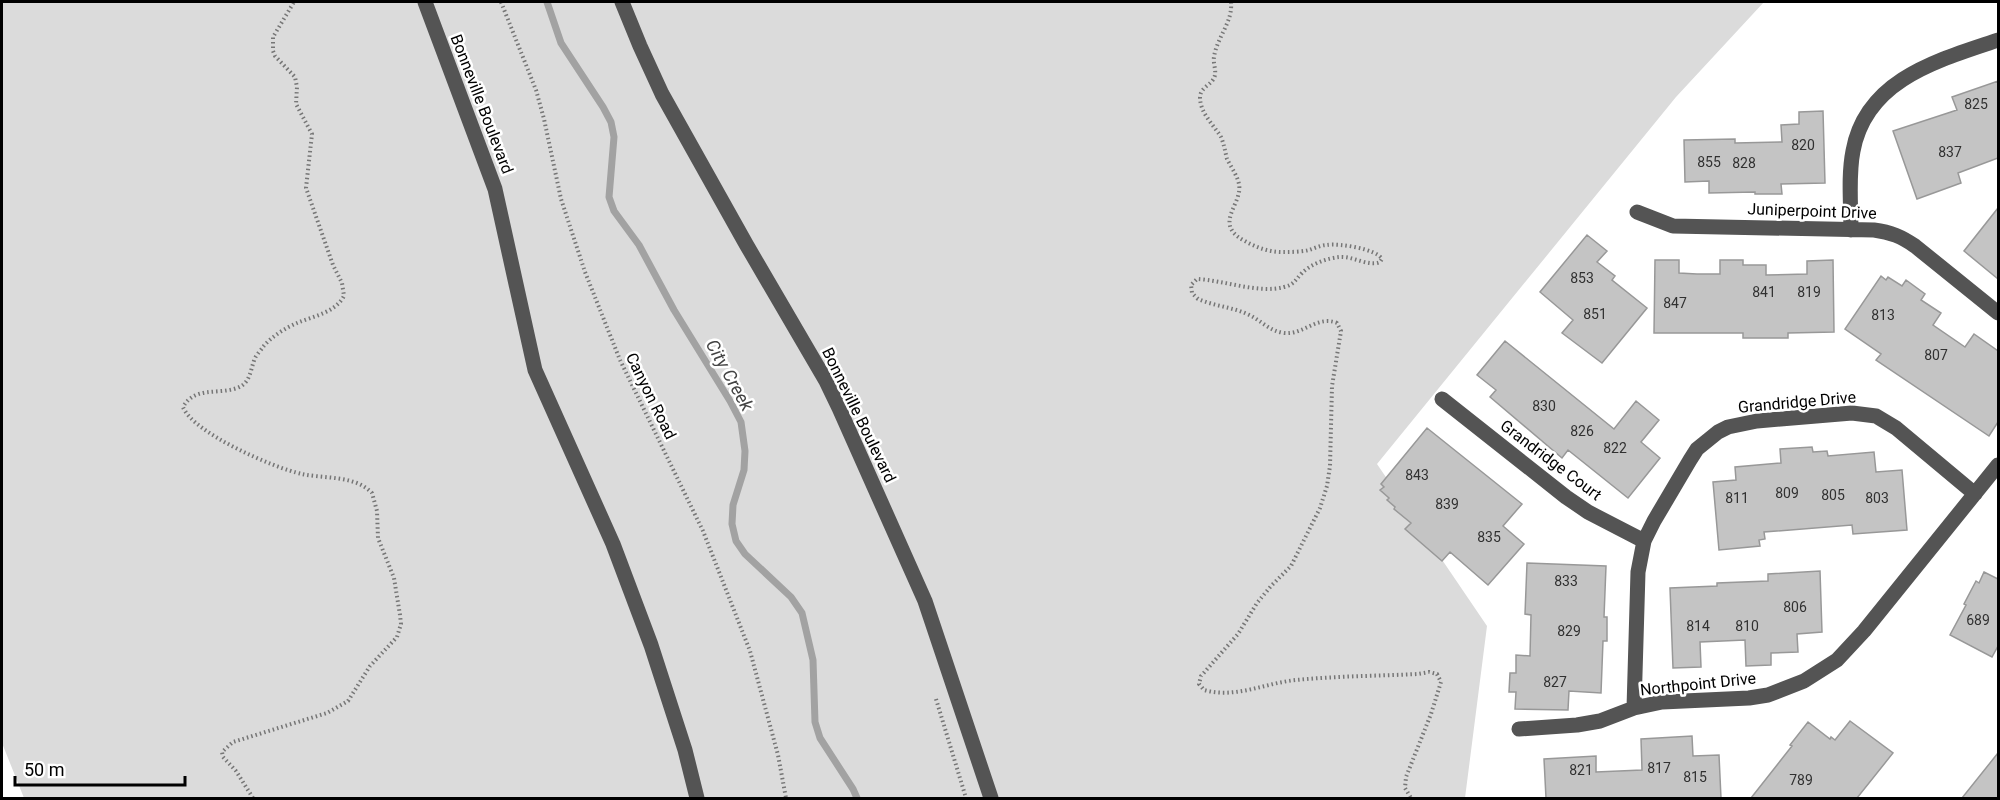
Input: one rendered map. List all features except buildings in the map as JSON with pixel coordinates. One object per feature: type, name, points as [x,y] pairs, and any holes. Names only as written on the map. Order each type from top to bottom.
[{"type":"street","name":"Bonneville Boulevard","points":[[425,2],[495,189],[535,370],[613,544],[651,645],[685,750],[697,798]]},
{"type":"street","name":"Bonneville Boulevard","points":[[622,2],[639,46],[662,94],[826,381],[839,408],[925,601],[991,798]]},
{"type":"street","points":[[1851,230],[1853,149],[1866,117],[1877,102],[1893,86],[1933,62],[1998,40]]},
{"type":"street","name":"Juniperpoint Drive","points":[[1636,212],[1673,226],[1890,232],[1903,238],[1998,313]]},
{"type":"street","name":"Grandridge Court","points":[[1442,399],[1588,512],[1644,541]]},
{"type":"street","name":"Grandridge Drive","points":[[1634,708],[1638,572],[1644,541],[1697,449],[1718,432],[1728,427],[1757,421],[1851,413],[1876,416],[1896,428],[1975,494]]},
{"type":"street","name":"Northpoint Drive","points":[[1519,729],[1600,721],[1634,708],[1662,702],[1768,695],[1787,689],[1821,671],[1837,660],[1864,631],[1998,465]]},
{"type":"path","points":[[253,798],[236,771],[223,757],[222,752],[226,746],[241,738],[327,713],[348,701],[370,666],[397,637],[401,624],[393,578],[378,538],[375,499],[366,486],[350,481],[300,474],[273,465],[203,429],[190,419],[183,407],[191,397],[198,393],[233,389],[244,384],[252,370],[255,358],[266,344],[296,323],[336,307],[344,296],[342,283],[320,232],[306,188],[312,134],[296,104],[295,77],[273,51],[273,37],[294,2]]},
{"type":"path","name":"Canyon Road","points":[[501,2],[536,90],[561,199],[585,272],[620,360],[703,531],[750,651],[778,755],[786,798]]},
{"type":"path","points":[[1231,2],[1231,15],[1214,58],[1215,76],[1202,89],[1200,96],[1203,110],[1221,137],[1238,181],[1239,193],[1230,214],[1232,229],[1242,240],[1263,250],[1302,251],[1336,244],[1377,253],[1382,259],[1373,264],[1351,257],[1330,259],[1308,268],[1296,281],[1283,288],[1252,287],[1197,279],[1191,285],[1192,293],[1198,299],[1250,315],[1275,331],[1294,333],[1303,331],[1317,322],[1325,321],[1337,323],[1341,331],[1332,386],[1330,466],[1320,508],[1291,566],[1257,603],[1238,634],[1201,676],[1199,684],[1204,690],[1227,694],[1324,677],[1429,672],[1437,674],[1441,682],[1406,777],[1405,788],[1411,798]]},
{"type":"path","points":[[933,691],[966,798]]},
{"type":"shaded area","points":[[2,2],[1764,2],[1676,97],[1377,464],[1487,626],[1465,798],[24,798],[2,743]]},
{"type":"waterway","name":"City Creek","points":[[547,2],[561,43],[611,122],[614,137],[609,197],[614,211],[639,245],[674,310],[741,422],[745,451],[744,470],[733,505],[732,524],[736,541],[745,554],[791,597],[802,613],[813,660],[815,722],[820,738],[857,798]]}]
